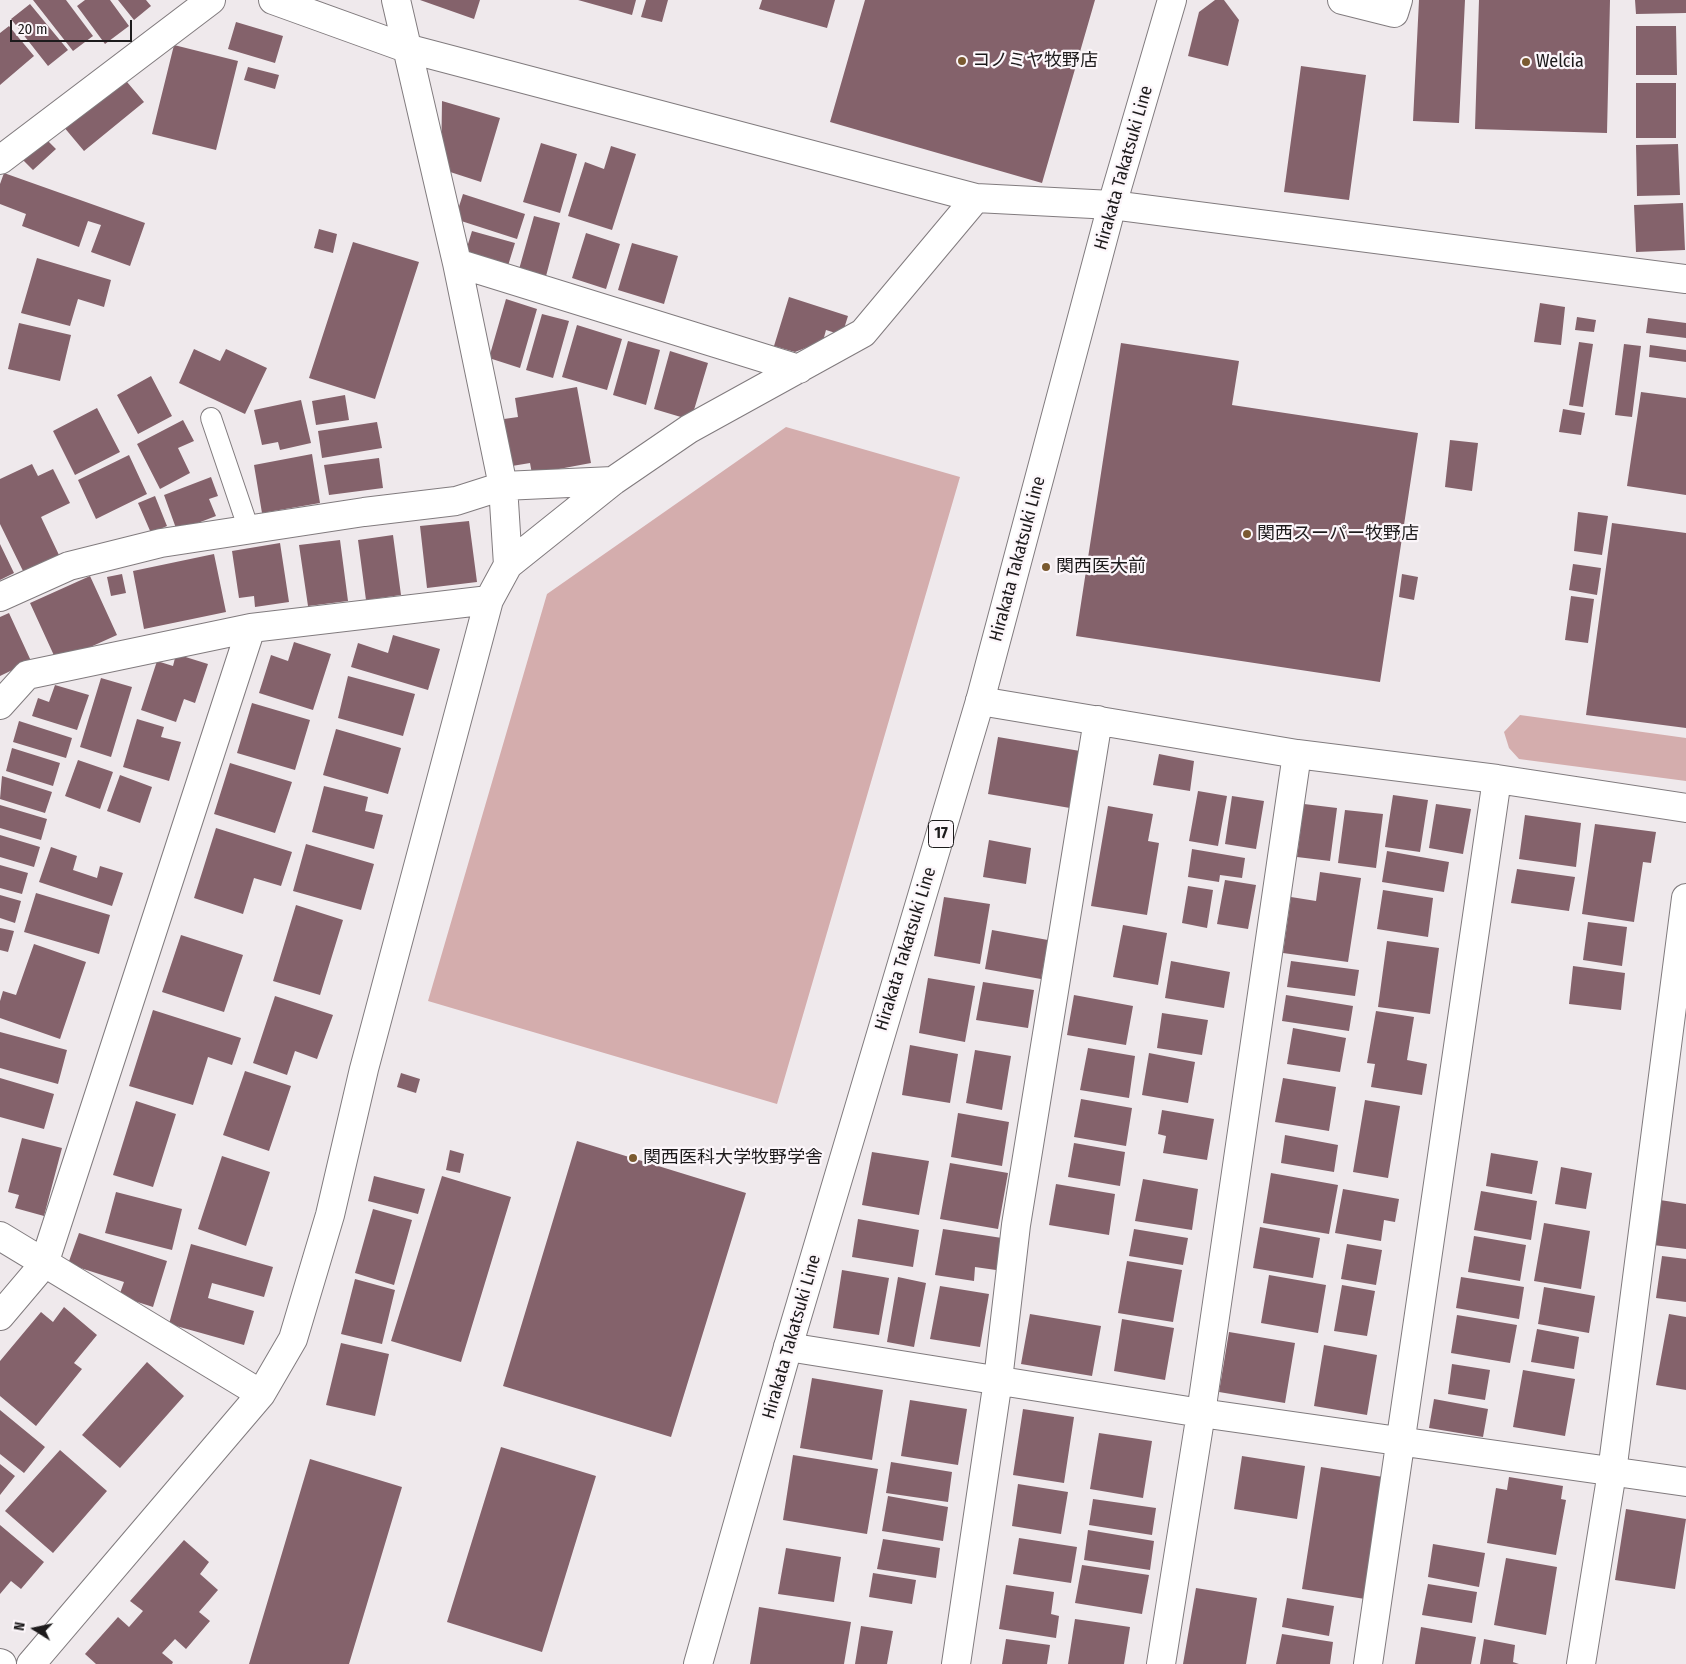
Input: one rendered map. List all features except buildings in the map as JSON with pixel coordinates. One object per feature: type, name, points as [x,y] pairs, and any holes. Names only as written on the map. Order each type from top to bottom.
[{"type":"street","points":[[273,0],[406,48],[976,198],[1112,205],[1686,279]]},
{"type":"street","points":[[396,0],[457,263],[503,486],[508,565]]},
{"type":"street","name":"Hirakata Takatsuki Line","points":[[698,1664],[788,1347],[980,701],[1112,205],[1172,0]]},
{"type":"street","points":[[1342,0],[1394,13],[1398,0]]},
{"type":"street","points":[[0,160],[202,3]]},
{"type":"street","points":[[31,1664],[261,1394],[293,1339],[330,1215],[364,1069],[489,600],[508,565],[613,481],[689,429],[864,333],[976,198]]},
{"type":"street","points":[[457,263],[798,369]]},
{"type":"street","points":[[0,597],[69,566],[161,543],[364,512],[456,501],[503,486],[613,481]]},
{"type":"street","points":[[0,705],[26,675],[251,628],[489,600]]},
{"type":"street","points":[[0,1316],[44,1264],[251,628]]},
{"type":"street","points":[[980,701],[1297,754],[1497,779],[1686,808]]},
{"type":"street","points":[[956,1664],[998,1380],[1016,1225],[1098,720]]},
{"type":"street","points":[[1161,1664],[1201,1413],[1297,754]]},
{"type":"street","points":[[1368,1664],[1497,779]]},
{"type":"street","points":[[1581,1664],[1612,1472],[1686,898]]},
{"type":"street","points":[[0,1236],[261,1394]]},
{"type":"street","points":[[788,1347],[1201,1413],[1686,1482]]},
{"type":"lane","points":[[211,418],[249,530]]},
{"type":"shaded area","points":[[786,427],[960,477],[777,1104],[428,1001],[547,594]]},
{"type":"shaded area","points":[[1520,715],[1686,738],[1686,781],[1519,759],[1509,748],[1504,732]]},
{"type":"place","name":"コノミヤ牧野店","points":[[962,61]]},
{"type":"place","name":"Welcia","points":[[1526,62]]},
{"type":"place","name":"関西スーパー牧野店","points":[[1247,534]]},
{"type":"place","name":"関西医大前","points":[[1046,567]]},
{"type":"place","name":"関西医科大学牧野学舎","points":[[633,1158]]}]
